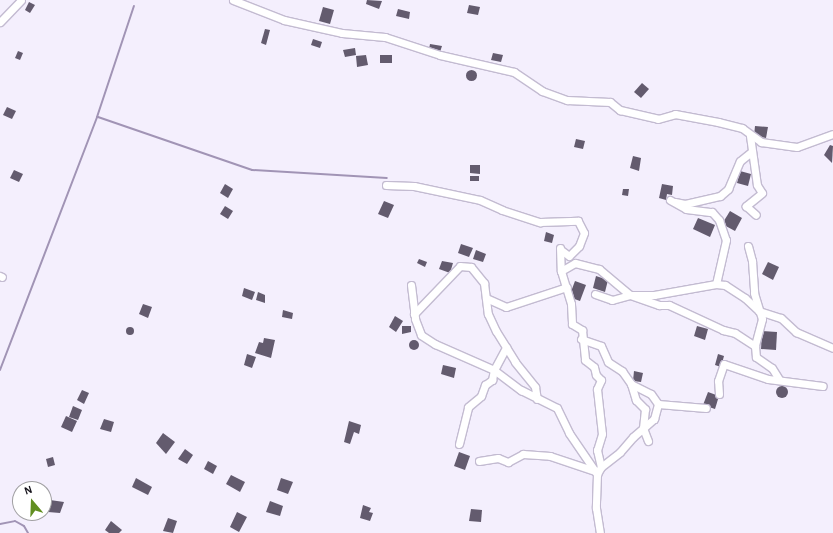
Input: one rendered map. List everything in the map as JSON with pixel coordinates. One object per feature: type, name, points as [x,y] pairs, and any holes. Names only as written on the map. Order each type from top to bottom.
[{"type":"street","points":[[0,22],[21,0]]},
{"type":"street","points":[[233,0],[290,21],[342,33],[385,37],[440,55],[514,72],[542,91],[567,100],[610,102],[620,110],[658,119],[675,114],[718,122],[742,128],[750,136],[761,142],[797,147],[833,134]]},
{"type":"street","points":[[750,136],[751,152],[757,185],[762,194],[746,206],[756,215]]},
{"type":"street","points":[[716,284],[726,240],[719,220],[712,212],[686,209],[672,201],[685,204],[720,196],[728,189],[740,161],[751,152]]},
{"type":"street","points":[[386,185],[414,186],[480,200],[502,210],[540,222],[578,221],[584,233],[579,246],[569,256]]},
{"type":"street","points":[[748,246],[752,261],[754,293],[762,319],[755,346],[756,357],[772,368],[779,379]]},
{"type":"street","points":[[600,533],[596,508],[597,450],[602,434],[597,389],[601,380],[596,375],[594,367],[585,360],[581,339],[582,330],[572,324],[567,287],[561,271],[560,248],[575,263],[599,269],[630,295],[659,305],[669,305],[723,330],[735,333],[755,346]]},
{"type":"street","points":[[561,271],[575,263]]},
{"type":"street","points":[[537,399],[535,387],[506,346],[488,314],[484,283],[476,271],[464,265],[460,266],[414,314],[421,335],[494,370],[537,399],[557,408],[569,433],[597,471]]},
{"type":"street","points":[[595,294],[612,300],[630,295],[654,295],[716,284],[725,285],[759,311],[781,318],[796,332],[833,348]]},
{"type":"street","points":[[486,298],[506,307],[567,287]]},
{"type":"street","points":[[581,339],[601,346],[608,362],[622,371],[631,384],[636,400],[645,409],[643,428],[648,441]]},
{"type":"street","points":[[459,444],[468,407],[481,396],[485,385],[492,380],[494,370],[506,346]]},
{"type":"street","points":[[719,394],[718,380],[724,364],[768,379],[779,379],[792,384],[823,386]]},
{"type":"street","points":[[631,384],[651,394],[658,404],[701,410],[706,408]]},
{"type":"street","points":[[597,471],[620,452],[643,428],[654,419],[658,404]]},
{"type":"street","points":[[479,461],[498,458],[508,462],[523,454],[550,456],[597,471]]},
{"type":"building","points":[[367,0],[382,1],[379,9],[366,4]]},
{"type":"building","points":[[29,2],[35,5],[30,13],[25,10]]},
{"type":"building","points":[[469,5],[480,7],[478,15],[467,13]]},
{"type":"building","points":[[323,7],[334,10],[330,24],[319,21]]},
{"type":"building","points":[[398,9],[410,12],[409,19],[396,16]]},
{"type":"building","points":[[265,29],[270,30],[266,45],[261,43]]},
{"type":"building","points":[[313,39],[322,42],[320,48],[311,45]]},
{"type":"building","points":[[430,44],[442,46],[440,52],[429,49]]},
{"type":"building","points":[[355,48],[356,55],[345,57],[343,50]]},
{"type":"building","points":[[18,51],[23,53],[20,60],[15,58]]},
{"type":"building","points":[[493,53],[503,55],[501,62],[491,60]]},
{"type":"building","points":[[366,55],[368,65],[357,67],[356,56]]},
{"type":"building","points":[[380,55],[392,55],[392,63],[380,63]]},
{"type":"building","points":[[471,69],[475,71],[477,75],[475,79],[471,81],[467,79],[465,75],[467,71]]},
{"type":"building","points":[[642,83],[649,89],[641,98],[634,92]]},
{"type":"building","points":[[7,107],[16,111],[12,119],[3,115]]},
{"type":"building","points":[[755,126],[768,127],[766,138],[754,136]]},
{"type":"building","points":[[576,139],[585,141],[583,149],[574,147]]},
{"type":"building","points":[[830,145],[833,146],[832,163],[824,155]]},
{"type":"building","points":[[633,156],[641,158],[639,171],[630,168]]},
{"type":"building","points":[[470,165],[480,165],[480,174],[470,173]]},
{"type":"building","points":[[14,170],[23,174],[19,182],[10,178]]},
{"type":"building","points":[[740,171],[751,174],[748,186],[737,183]]},
{"type":"building","points":[[470,176],[479,176],[479,181],[470,181]]},
{"type":"building","points":[[225,184],[233,189],[228,198],[220,193]]},
{"type":"building","points":[[662,184],[673,186],[672,195],[667,194],[666,200],[659,198]]},
{"type":"building","points":[[623,189],[629,189],[628,196],[622,195]]},
{"type":"building","points":[[384,201],[394,205],[388,218],[378,214]]},
{"type":"building","points":[[225,206],[233,211],[228,219],[220,214]]},
{"type":"building","points":[[730,211],[742,218],[735,231],[722,224]]},
{"type":"building","points":[[698,218],[715,225],[710,237],[693,229]]},
{"type":"building","points":[[546,232],[554,235],[552,243],[544,241]]},
{"type":"building","points":[[461,244],[473,248],[469,257],[458,253]]},
{"type":"building","points":[[476,250],[486,254],[483,262],[473,259]]},
{"type":"building","points":[[419,259],[427,262],[425,267],[417,263]]},
{"type":"building","points":[[442,261],[453,263],[450,273],[439,269]]},
{"type":"building","points":[[768,262],[779,267],[773,280],[762,274]]},
{"type":"building","points":[[596,276],[608,280],[605,292],[593,288]]},
{"type":"building","points":[[575,281],[586,285],[580,301],[569,297]]},
{"type":"building","points":[[244,288],[255,292],[252,300],[242,296]]},
{"type":"building","points":[[258,292],[265,295],[265,303],[256,300]]},
{"type":"building","points":[[143,304],[152,307],[148,318],[139,314]]},
{"type":"building","points":[[283,310],[293,313],[292,319],[282,317]]},
{"type":"building","points":[[395,316],[403,321],[396,332],[389,327]]},
{"type":"building","points":[[402,326],[411,326],[411,332],[402,334]]},
{"type":"building","points":[[697,326],[708,329],[705,340],[694,336]]},
{"type":"building","points":[[130,327],[133,328],[133,334],[130,335],[127,334],[126,331],[127,328]]},
{"type":"building","points":[[762,331],[777,332],[776,350],[761,349]]},
{"type":"building","points":[[264,338],[275,340],[271,358],[255,353],[259,342],[263,343]]},
{"type":"building","points":[[412,340],[416,340],[418,341],[418,349],[412,350],[409,347],[409,343]]},
{"type":"building","points":[[247,354],[256,357],[252,368],[244,365]]},
{"type":"building","points":[[718,354],[724,356],[721,367],[715,365]]},
{"type":"building","points":[[443,365],[456,368],[454,378],[441,374]]},
{"type":"building","points":[[634,371],[643,373],[641,382],[633,381]]},
{"type":"building","points":[[784,386],[787,387],[787,397],[780,398],[777,397],[776,390],[777,387]]},
{"type":"building","points":[[82,390],[89,393],[84,404],[77,400]]},
{"type":"building","points":[[708,392],[719,396],[715,409],[703,405]]},
{"type":"building","points":[[73,406],[82,410],[78,420],[69,417]]},
{"type":"building","points":[[66,416],[77,421],[72,432],[61,427]]},
{"type":"building","points":[[104,419],[114,422],[111,432],[100,429]]},
{"type":"building","points":[[349,421],[361,425],[359,434],[354,432],[350,444],[344,442]]},
{"type":"building","points":[[163,433],[175,442],[166,454],[156,443]]},
{"type":"building","points":[[185,449],[193,455],[187,464],[178,459]]},
{"type":"building","points":[[459,452],[470,456],[465,470],[454,466]]},
{"type":"building","points":[[53,457],[55,465],[48,467],[46,459]]},
{"type":"building","points":[[208,461],[217,466],[213,474],[204,469]]},
{"type":"building","points":[[231,475],[245,482],[240,492],[226,484]]},
{"type":"building","points":[[136,478],[152,487],[148,495],[132,487]]},
{"type":"building","points":[[281,478],[293,482],[288,494],[277,490]]},
{"type":"building","points":[[52,500],[64,502],[60,513],[52,512]]},
{"type":"building","points":[[270,501],[283,506],[280,516],[266,512]]},
{"type":"building","points":[[363,505],[371,508],[369,512],[373,513],[370,521],[360,518]]},
{"type":"building","points":[[471,509],[482,510],[481,522],[469,521]]},
{"type":"building","points":[[237,512],[247,517],[239,532],[230,527]]},
{"type":"building","points":[[168,518],[177,521],[173,533],[163,531]]},
{"type":"building","points":[[111,521],[122,530],[119,533],[109,533],[105,530]]},
{"type":"waterway","points":[[0,370],[97,117],[134,6]]},
{"type":"waterway","points":[[98,117],[252,170],[387,178]]},
{"type":"waterway","points":[[0,524],[15,521],[24,526],[28,533]]}]
